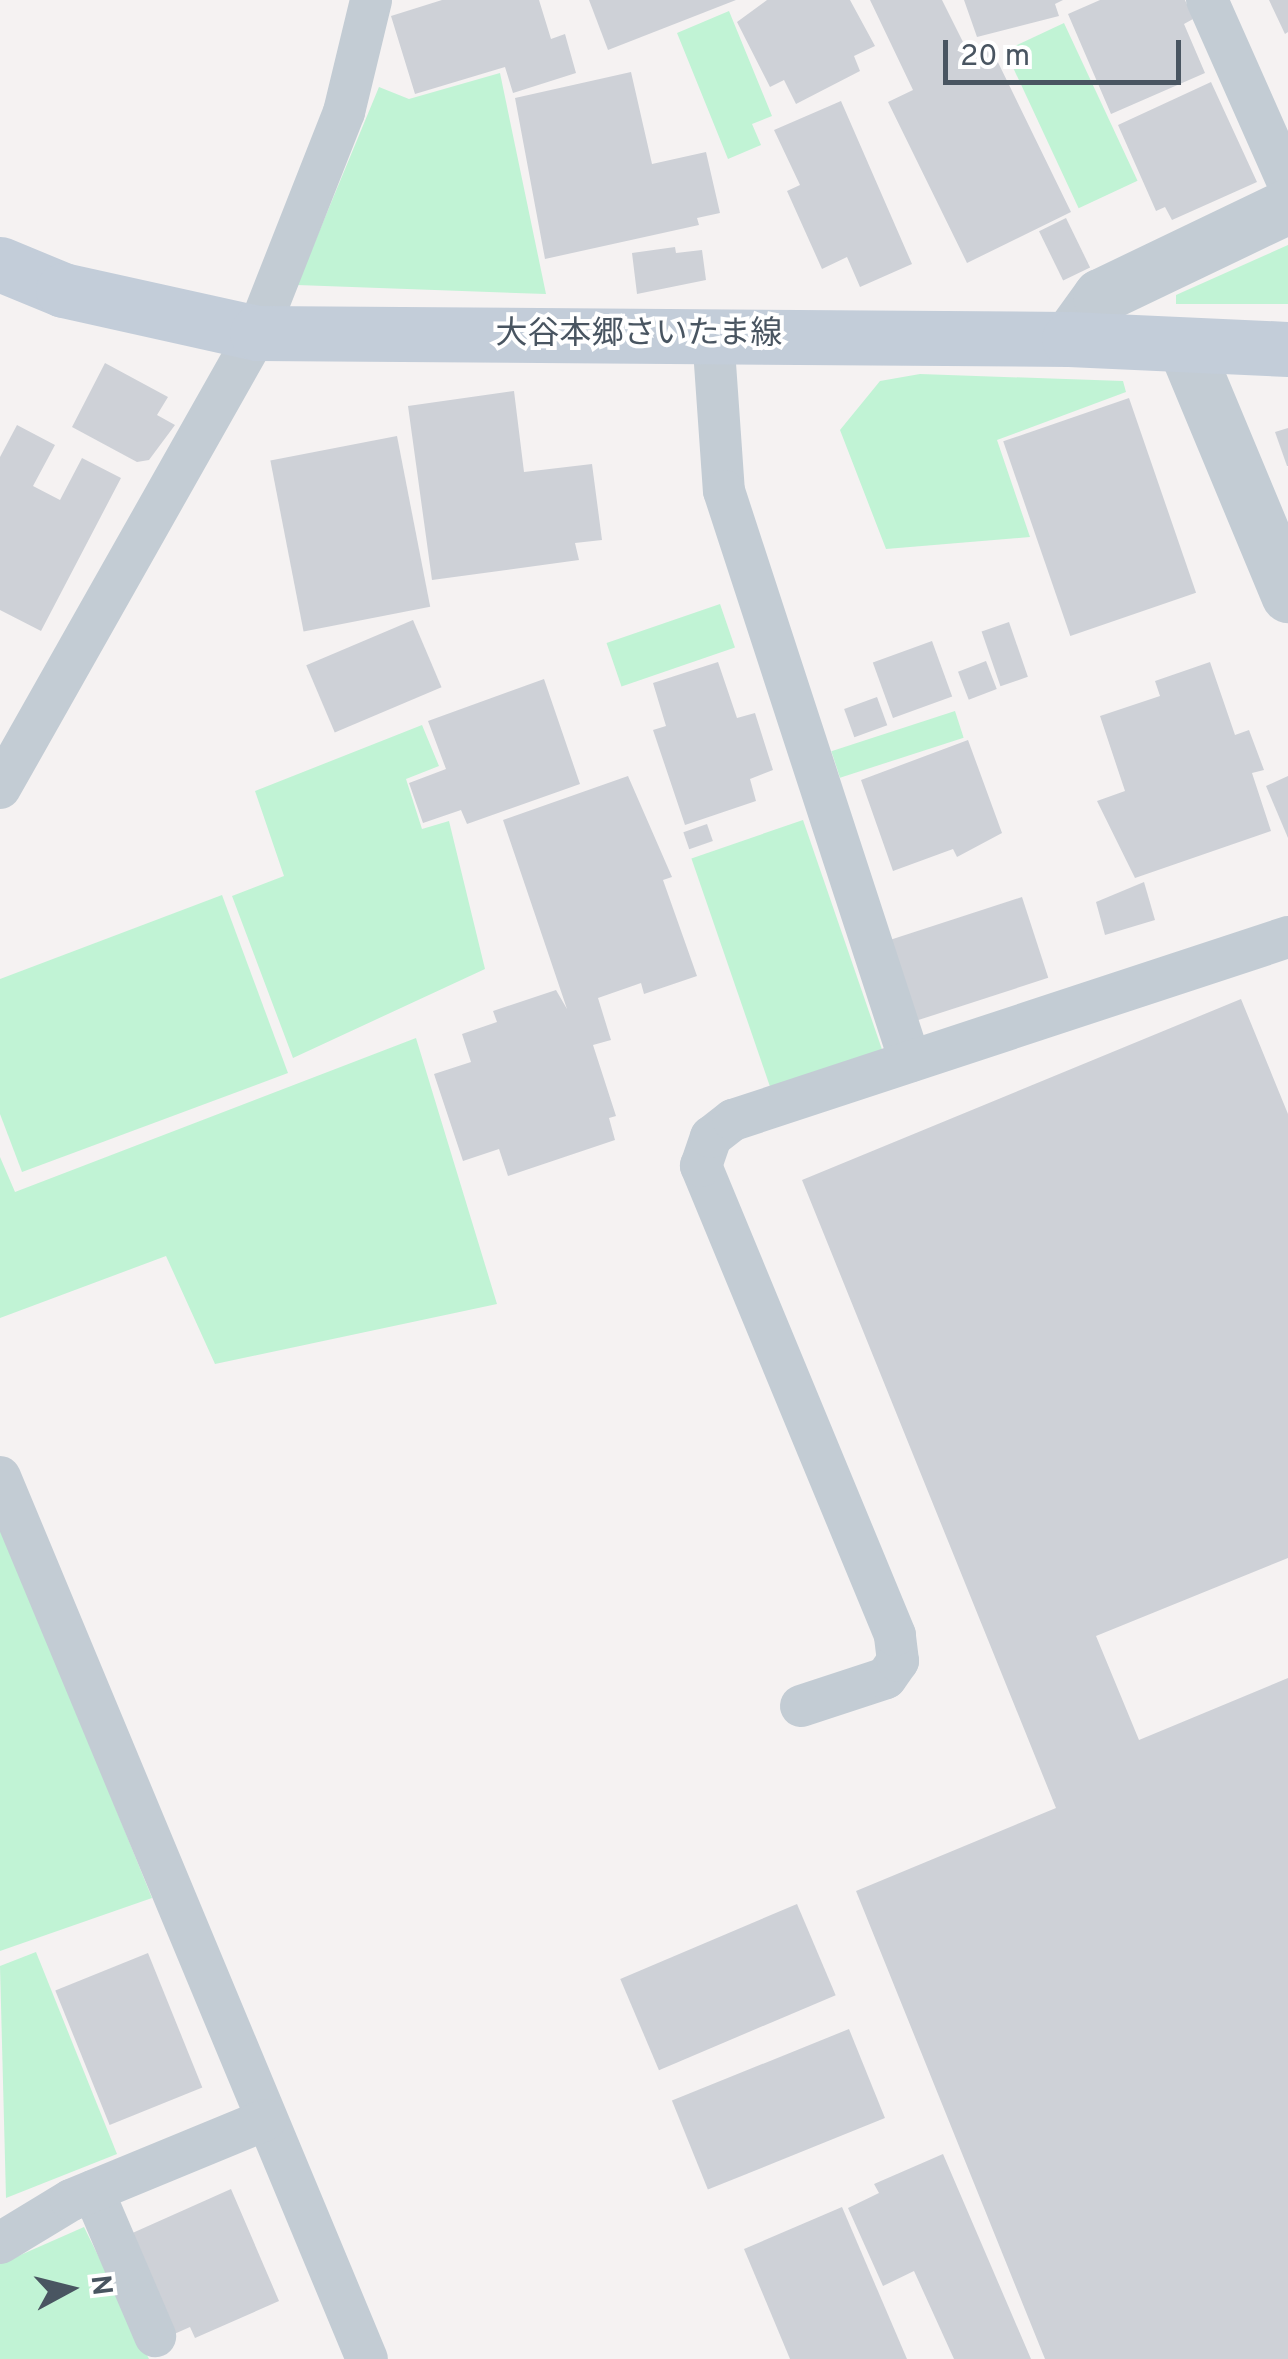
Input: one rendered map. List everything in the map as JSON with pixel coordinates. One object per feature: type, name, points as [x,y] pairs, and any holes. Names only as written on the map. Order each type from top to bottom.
[{"type":"main road","name":"大谷本郷さいたま線","points":[[0,264],[63,290],[258,332],[1069,339],[1288,349]]},
{"type":"street","points":[[1069,339],[1100,296],[1288,206]]},
{"type":"street","points":[[1185,347],[1288,596]]},
{"type":"lane","points":[[0,788],[258,332],[344,112],[370,0]]},
{"type":"lane","points":[[1207,0],[1288,182]]},
{"type":"lane","points":[[713,335],[724,491],[910,1060]]},
{"type":"lane","points":[[801,1706],[886,1678],[898,1661],[895,1635],[701,1166],[711,1137],[733,1120],[1288,936]]},
{"type":"lane","points":[[0,1477],[265,2120],[368,2359]]},
{"type":"lane","points":[[0,2243],[94,2191],[265,2120]]},
{"type":"lane","points":[[94,2191],[155,2336]]},
{"type":"green space","points":[[729,11],[772,116],[752,124],[761,145],[728,159],[677,33]]},
{"type":"green space","points":[[1064,23],[1138,181],[1079,208],[1005,50]]},
{"type":"green space","points":[[500,73],[546,294],[297,285],[379,87],[409,99]]},
{"type":"green space","points":[[1288,245],[1288,304],[1176,304],[1176,295]]},
{"type":"green space","points":[[920,374],[1123,381],[1126,392],[997,440],[1030,537],[886,549],[840,430],[880,381]]},
{"type":"green space","points":[[720,604],[735,647],[622,687],[607,643]]},
{"type":"green space","points":[[955,711],[964,738],[840,778],[831,751]]},
{"type":"green space","points":[[422,725],[439,766],[406,779],[422,829],[449,821],[485,969],[293,1058],[232,896],[284,876],[255,791]]},
{"type":"green space","points":[[803,820],[882,1050],[771,1088],[691,858]]},
{"type":"green space","points":[[222,895],[288,1073],[22,1172],[0,1114],[0,979]]},
{"type":"green space","points":[[416,1038],[497,1304],[215,1364],[166,1256],[0,1318],[0,1157],[15,1192]]},
{"type":"green space","points":[[0,1523],[152,1898],[0,1951]]},
{"type":"green space","points":[[36,1952],[117,2154],[6,2198],[0,1966]]},
{"type":"green space","points":[[84,2227],[149,2359],[0,2359],[0,2264]]},
{"type":"building","points":[[442,0],[539,0],[551,39],[565,34],[576,73],[513,93],[505,67],[415,94],[391,16]]},
{"type":"building","points":[[589,0],[736,0],[608,50]]},
{"type":"building","points":[[767,0],[850,0],[875,46],[854,56],[860,71],[796,104],[784,80],[770,87],[737,22]]},
{"type":"building","points":[[870,0],[942,0],[971,58],[991,48],[1071,212],[967,263],[888,102],[913,90]]},
{"type":"building","points":[[964,0],[1063,0],[1055,4],[1059,16],[977,37]]},
{"type":"building","points":[[1100,0],[1185,0],[1193,19],[1184,24],[1205,73],[1111,114],[1068,14]]},
{"type":"building","points":[[1269,0],[1288,0],[1285,34]]},
{"type":"building","points":[[631,72],[652,164],[706,152],[720,213],[697,218],[699,225],[545,259],[515,98]]},
{"type":"building","points":[[1211,82],[1257,182],[1172,220],[1165,207],[1156,211],[1118,125]]},
{"type":"building","points":[[841,101],[912,264],[860,287],[847,257],[822,269],[787,191],[800,185],[774,130]]},
{"type":"building","points":[[1066,218],[1090,267],[1063,281],[1039,231]]},
{"type":"building","points":[[675,247],[676,253],[702,250],[706,280],[637,294],[632,253]]},
{"type":"building","points":[[105,363],[168,397],[157,415],[175,425],[149,460],[137,462],[72,427]]},
{"type":"building","points":[[514,391],[524,472],[592,464],[602,540],[575,543],[579,560],[432,580],[408,406]]},
{"type":"building","points":[[1129,398],[1196,593],[1070,636],[1003,441]]},
{"type":"building","points":[[17,425],[55,445],[33,486],[60,500],[82,458],[121,478],[41,631],[0,610],[0,457]]},
{"type":"building","points":[[1288,428],[1288,466],[1287,466],[1275,432]]},
{"type":"building","points":[[397,436],[430,607],[304,631],[270,461]]},
{"type":"building","points":[[413,620],[442,687],[335,733],[306,665]]},
{"type":"building","points":[[1009,622],[1028,677],[1000,686],[982,631]]},
{"type":"building","points":[[932,641],[952,696],[893,718],[873,663]]},
{"type":"building","points":[[986,661],[997,689],[969,700],[958,672]]},
{"type":"building","points":[[718,662],[737,718],[755,713],[773,770],[750,779],[756,801],[685,825],[653,730],[666,726],[653,683]]},
{"type":"building","points":[[1210,662],[1235,735],[1249,730],[1264,770],[1252,773],[1271,831],[1135,878],[1097,801],[1125,791],[1100,716],[1160,696],[1155,681]]},
{"type":"building","points":[[544,679],[580,784],[467,824],[461,810],[423,823],[409,783],[446,769],[428,721]]},
{"type":"building","points":[[877,697],[887,725],[854,737],[844,709]]},
{"type":"building","points":[[968,740],[1002,833],[957,857],[953,849],[893,871],[861,780]]},
{"type":"building","points":[[628,776],[672,877],[663,880],[697,976],[644,994],[641,983],[598,998],[611,1040],[593,1045],[616,1116],[609,1118],[615,1140],[508,1176],[499,1149],[463,1161],[434,1074],[471,1062],[462,1034],[497,1022],[493,1011],[556,990],[567,1009],[503,820]]},
{"type":"building","points":[[1288,776],[1288,838],[1266,786]]},
{"type":"building","points":[[707,824],[713,841],[689,849],[683,832]]},
{"type":"building","points":[[1144,882],[1155,920],[1105,935],[1096,902]]},
{"type":"building","points":[[1022,897],[1048,978],[916,1021],[890,940]]},
{"type":"building","points":[[1241,999],[1288,1114],[1288,1558],[1096,1636],[1139,1740],[1288,1678],[1288,2359],[1045,2359],[856,1891],[1056,1808],[802,1180]]},
{"type":"building","points":[[797,1904],[836,1995],[659,2070],[620,1979]]},
{"type":"building","points":[[148,1953],[202,2087],[110,2125],[55,1990]]},
{"type":"building","points":[[849,2029],[885,2118],[708,2190],[672,2101]]},
{"type":"building","points":[[943,2154],[1031,2359],[954,2359],[914,2271],[883,2286],[848,2208],[879,2193],[874,2184]]},
{"type":"building","points":[[231,2189],[279,2301],[195,2338],[190,2327],[172,2335],[128,2235]]},
{"type":"building","points":[[842,2207],[907,2359],[790,2359],[744,2249]]}]
